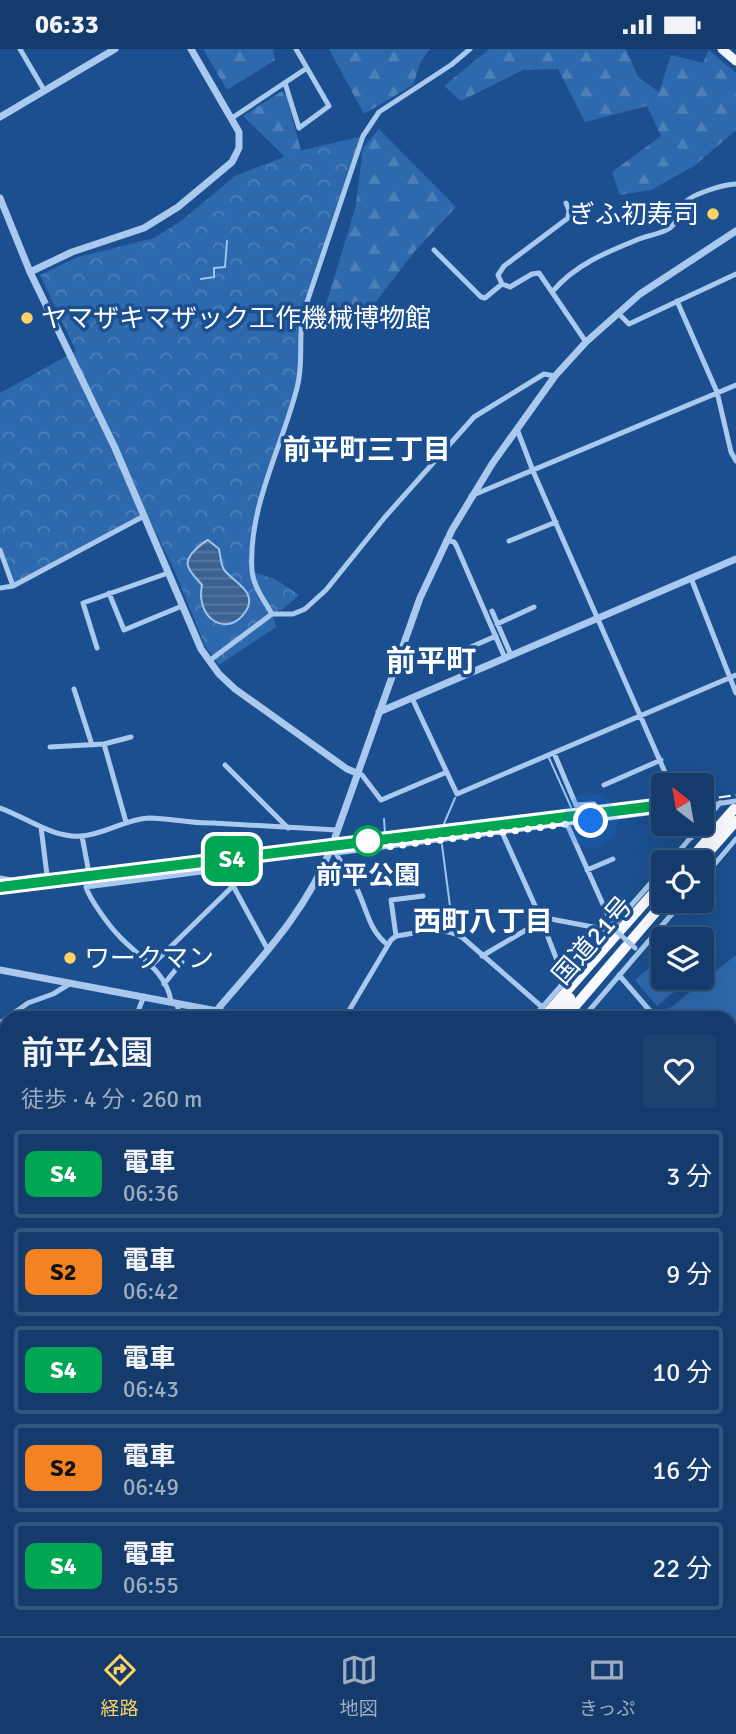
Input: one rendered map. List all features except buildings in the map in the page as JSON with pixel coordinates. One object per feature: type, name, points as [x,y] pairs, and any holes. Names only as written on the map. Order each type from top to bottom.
[{"type":"highway","points":[[711,850],[726,831],[734,811]]},
{"type":"highway","points":[[692,850],[708,832],[734,811]]},
{"type":"highway","points":[[699,850],[734,811]]},
{"type":"highway","points":[[549,1011],[651,896]]},
{"type":"highway","name":"国道21号","points":[[559,1011],[651,904]]},
{"type":"highway","name":"国道21号","points":[[571,1011],[655,913]]},
{"type":"highway","points":[[580,1011],[662,913]]},
{"type":"main road","points":[[722,49],[736,61]]},
{"type":"street","points":[[20,49],[44,90]]},
{"type":"street","points":[[0,117],[115,49]]},
{"type":"street","points":[[30,272],[72,252],[144,228],[178,207],[227,168],[237,155],[240,137],[232,118],[191,49]]},
{"type":"street","points":[[285,83],[299,128],[329,106],[296,49]]},
{"type":"street","points":[[271,614],[252,572],[254,533],[264,490],[297,389],[302,364],[299,334],[303,314],[363,136],[379,112],[451,65],[470,49]]},
{"type":"street","points":[[232,118],[307,68]]},
{"type":"street","points":[[553,291],[575,268],[641,238],[667,230],[676,223],[684,203],[691,197],[736,184]]},
{"type":"street","points":[[0,198],[30,272],[90,394],[201,649],[219,674],[243,695],[347,769],[362,775],[381,800],[447,772]]},
{"type":"street","points":[[502,284],[498,275],[500,270],[568,218],[566,203]]},
{"type":"street","points":[[0,223],[9,221]]},
{"type":"street","points":[[217,1010],[303,907],[333,853],[337,830],[412,617],[446,540],[471,497],[555,376],[586,342],[659,281],[736,231]]},
{"type":"street","points":[[434,250],[481,297],[485,298],[502,284]]},
{"type":"street","points":[[502,284],[510,286],[539,273],[586,342]]},
{"type":"street","points":[[618,313],[629,324],[736,274]]},
{"type":"street","points":[[677,301],[717,392],[731,452],[736,461]]},
{"type":"street","points":[[209,661],[271,614],[293,614],[305,609],[326,590],[377,526],[474,417],[544,374],[555,376]]},
{"type":"street","points":[[471,497],[736,385]]},
{"type":"street","points":[[517,429],[666,773]]},
{"type":"street","points":[[0,587],[13,586],[144,516]]},
{"type":"street","points":[[509,541],[556,522]]},
{"type":"street","points":[[446,540],[454,541],[508,657]]},
{"type":"street","points":[[0,550],[13,586]]},
{"type":"street","points":[[379,712],[736,559]]},
{"type":"street","points":[[97,648],[83,605],[168,573]]},
{"type":"street","points":[[691,578],[733,676],[736,693]]},
{"type":"street","points":[[109,593],[124,630],[182,606]]},
{"type":"street","points":[[497,624],[534,607]]},
{"type":"street","points":[[492,611],[508,657]]},
{"type":"street","points":[[448,657],[496,636]]},
{"type":"street","points":[[412,698],[457,794],[733,676]]},
{"type":"street","points":[[74,688],[92,745]]},
{"type":"street","points":[[50,747],[104,744],[131,737]]},
{"type":"street","points":[[104,744],[126,822]]},
{"type":"street","points":[[554,753],[576,805],[594,804]]},
{"type":"street","points":[[604,785],[661,760]]},
{"type":"street","points":[[225,765],[288,828]]},
{"type":"street","points":[[714,804],[720,803],[734,811]]},
{"type":"street","points":[[680,850],[720,803]]},
{"type":"street","points":[[0,808],[41,827],[82,836],[126,822],[149,818],[195,824],[337,830]]},
{"type":"street","points":[[333,853],[651,813]]},
{"type":"street","points":[[567,824],[612,929],[637,950]]},
{"type":"street","points":[[0,878],[11,880],[47,875],[41,827]]},
{"type":"street","points":[[502,831],[565,981]]},
{"type":"street","points":[[82,836],[88,868]]},
{"type":"street","points":[[714,865],[736,839]]},
{"type":"street","points":[[333,853],[357,889],[372,929],[377,937],[388,945]]},
{"type":"street","points":[[587,870],[613,859]]},
{"type":"street","points":[[178,1011],[152,965],[119,936],[86,887],[224,869],[268,950]]},
{"type":"street","points":[[539,1011],[651,883]]},
{"type":"street","points":[[152,965],[234,885]]},
{"type":"street","points":[[396,936],[391,900],[423,895]]},
{"type":"street","points":[[589,1011],[637,950],[672,913]]},
{"type":"street","points":[[540,917],[612,929]]},
{"type":"street","points":[[482,956],[526,930],[543,924]]},
{"type":"street","points":[[349,1011],[396,936],[452,931],[542,1007]]},
{"type":"street","points":[[164,985],[182,962],[168,949]]},
{"type":"street","points":[[0,970],[222,1011]]},
{"type":"street","points":[[619,975],[650,1011]]},
{"type":"street","points":[[17,1011],[71,983]]},
{"type":"street","points":[[138,1011],[144,996]]},
{"type":"green space","points":[[203,49],[273,49],[275,60],[227,90]]},
{"type":"green space","points":[[329,49],[430,49],[421,61],[413,85],[364,114]]},
{"type":"green space","points":[[489,49],[626,49],[638,77],[659,92],[671,55],[703,63],[709,50],[736,73],[736,130],[694,166],[651,190],[620,195],[612,172],[661,136],[647,106],[585,122],[558,69],[523,70],[461,101],[444,86]]},
{"type":"green space","points":[[282,91],[286,95],[303,158],[291,163],[243,116]]},
{"type":"green space","points":[[379,129],[456,207],[415,251],[355,329],[322,318],[356,205],[363,148]]},
{"type":"green space","points":[[363,136],[303,314],[302,364],[254,533],[252,572],[275,579],[299,595],[283,609],[272,614],[276,627],[219,665],[205,646],[175,572],[146,512],[13,586],[0,550],[0,393],[76,351],[40,275],[78,257],[154,238],[181,221],[235,176],[299,151]]},
{"type":"green space","points":[[736,955],[736,1011],[666,1011],[692,990],[714,990],[714,973]]},
{"type":"green space","points":[[651,966],[651,990],[676,990],[657,1006],[635,980]]},
{"type":"shaded area","points":[[208,540],[219,549],[225,571],[243,588],[249,598],[246,611],[231,624],[222,624],[208,616],[201,597],[202,585],[189,569],[190,556]]},
{"type":"waterway","points":[[201,279],[214,277],[214,268],[225,267],[227,241]]},
{"type":"waterway","points":[[549,758],[571,807]]},
{"type":"waterway","points":[[443,826],[455,798]]},
{"type":"waterway","points":[[384,819],[385,834]]},
{"type":"waterway","points":[[442,845],[453,929]]},
{"type":"railway","points":[[714,798],[736,795]]},
{"type":"railway","points":[[0,887],[651,806]]},
{"type":"train","name":"S4","points":[[0,887],[651,806]]},
{"type":"place","name":"ぎふ初寿司","points":[[713,214]]},
{"type":"place","name":"ヤマザキマザック工作機械博物館","points":[[27,318]]},
{"type":"place","name":"前平公園","points":[[368,841]]},
{"type":"place","name":"ワークマン","points":[[70,958]]},
{"type":"district","name":"前平町三丁目","points":[[367,449]]},
{"type":"district","name":"前平町","points":[[431,661]]},
{"type":"district","name":"西町八丁目","points":[[483,921]]},
{"type":"route","points":[[368,841],[363,850],[591,821]]}]
